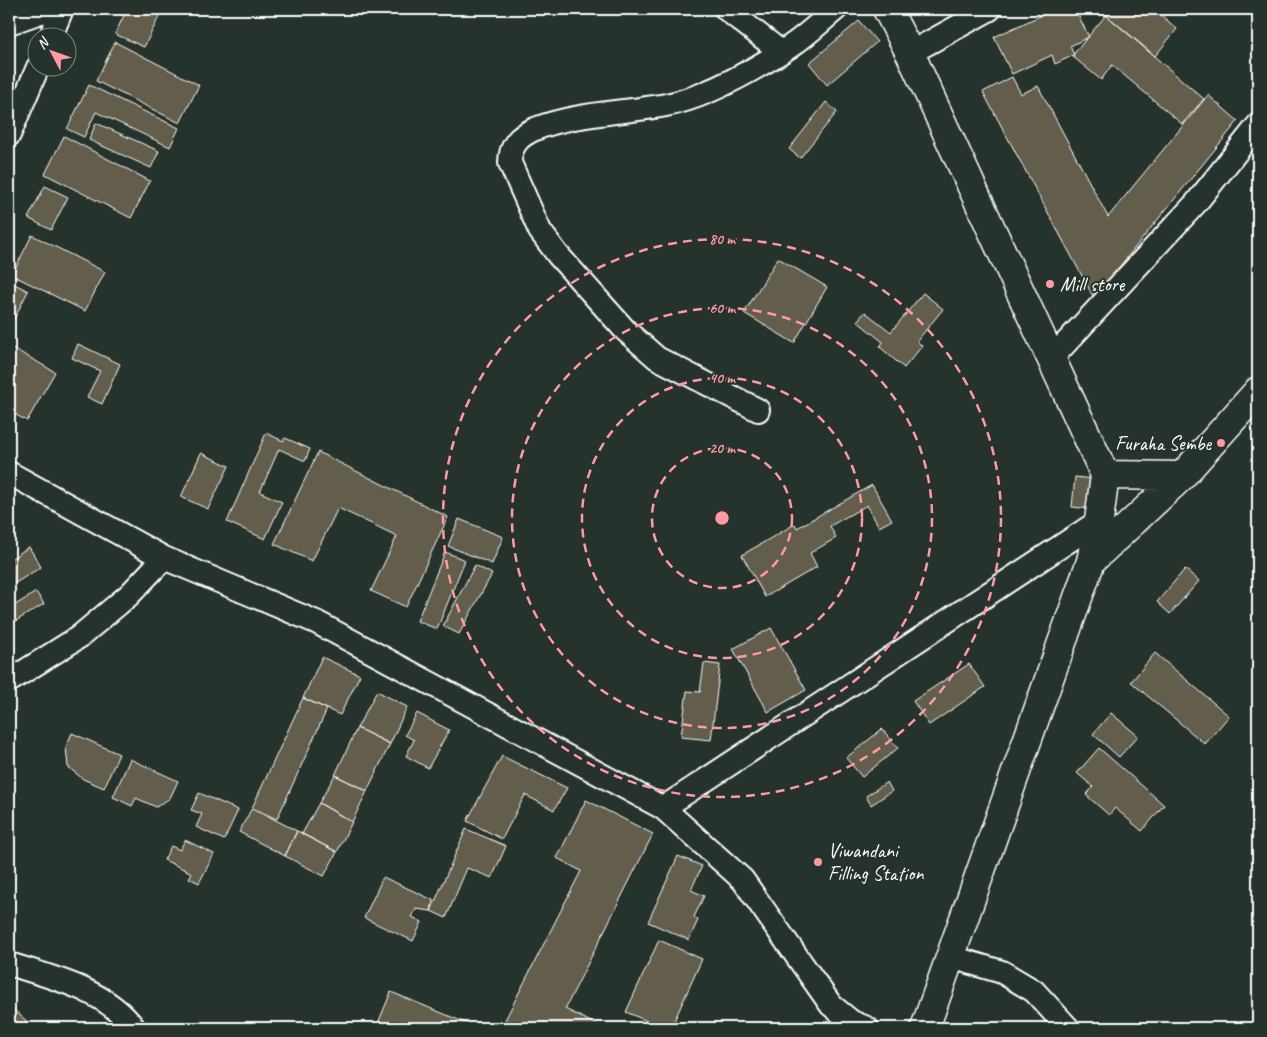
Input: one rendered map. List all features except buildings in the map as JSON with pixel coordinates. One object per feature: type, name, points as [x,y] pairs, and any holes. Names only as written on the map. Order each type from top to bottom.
[{"type":"street","points":[[9,23],[49,9]]},
{"type":"street","points":[[54,28],[62,9]]},
{"type":"street","points":[[726,9],[781,52]]},
{"type":"street","points":[[758,410],[657,358],[625,330],[540,231],[510,162],[510,152],[515,142],[535,129],[568,120],[668,105],[715,88],[781,52],[836,9]]},
{"type":"street","points":[[887,9],[910,53],[1105,475],[1099,521],[1090,561],[925,1028]]},
{"type":"street","points":[[910,53],[990,9]]},
{"type":"street","points":[[9,136],[34,78]]},
{"type":"street","points":[[1051,359],[1196,203],[1258,125]]},
{"type":"street","points":[[1090,561],[1182,476],[1258,391]]},
{"type":"street","points":[[9,473],[164,558],[316,622],[663,808],[743,880],[831,1005],[852,1022],[867,1028]]},
{"type":"street","points":[[1105,475],[1182,476]]},
{"type":"street","points":[[663,808],[1099,521]]},
{"type":"street","points":[[9,681],[79,637],[129,595],[164,558]]},
{"type":"street","points":[[951,957],[1002,972],[1034,991],[1068,1028]]},
{"type":"street","points":[[9,964],[62,981],[108,1002],[123,1013],[134,1028]]},
{"type":"place","name":"Mill store","points":[[1050,284]]},
{"type":"place","name":"Furaha Sembe","points":[[1221,443]]},
{"type":"place","name":"Viwandani Filling Station","points":[[818,862]]}]
